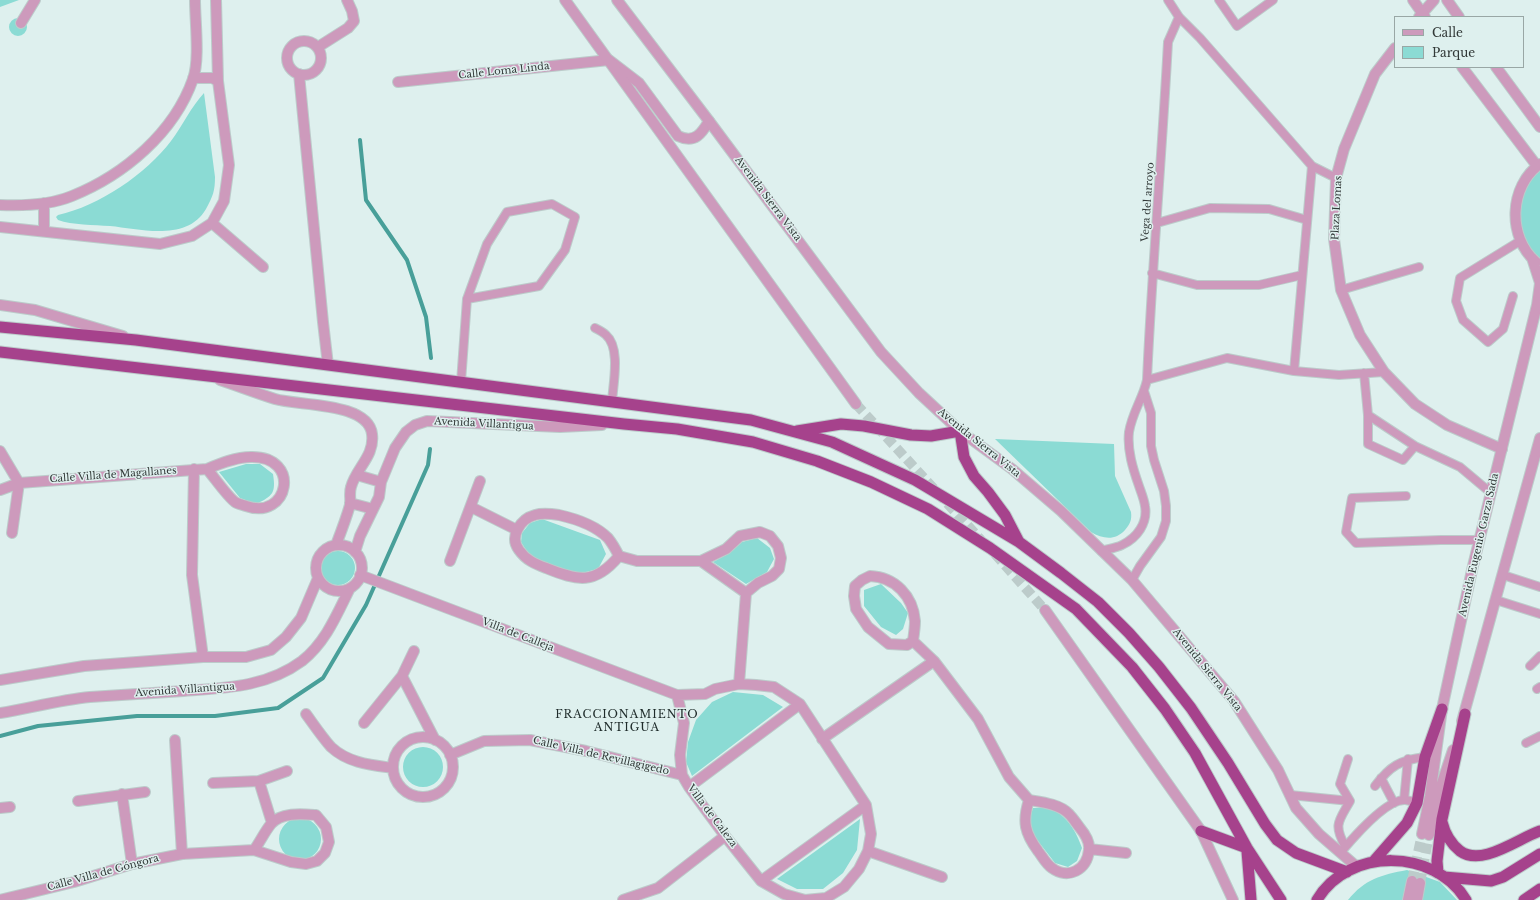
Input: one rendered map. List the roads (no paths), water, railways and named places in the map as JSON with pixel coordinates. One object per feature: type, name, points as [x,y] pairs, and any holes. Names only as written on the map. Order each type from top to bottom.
[{"type":"highway","points":[[0,327],[136,340],[751,420],[832,442],[915,480],[1019,542],[1098,602],[1129,633],[1159,667],[1196,714],[1265,824],[1277,840],[1296,853],[1347,872]]},
{"type":"highway","points":[[0,352],[677,429],[753,442],[817,461],[871,482],[928,509],[990,548],[1076,609],[1132,667],[1165,709],[1195,752],[1247,848],[1281,900]]},
{"type":"highway","points":[[793,431],[841,424],[864,426],[911,435],[931,436],[960,431],[964,457],[974,476],[1005,515],[1019,542]]},
{"type":"highway","points":[[1373,862],[1407,823],[1417,803],[1425,757],[1442,710]]},
{"type":"highway","points":[[1441,875],[1437,861],[1442,819],[1465,714]]},
{"type":"highway","points":[[1442,819],[1445,834],[1455,847],[1466,855],[1477,856],[1490,854],[1540,831]]},
{"type":"highway","points":[[1201,831],[1247,848]]},
{"type":"highway","points":[[1247,848],[1251,900]]},
{"type":"highway","points":[[1441,875],[1490,881],[1503,877],[1540,854]]},
{"type":"highway","points":[[1317,900],[1331,883],[1347,872],[1373,862],[1395,860],[1418,864],[1441,875],[1462,893],[1466,900]]},
{"type":"highway","points":[[1524,900],[1540,889]]},
{"type":"street","points":[[22,23],[35,0]]},
{"type":"street","points":[[0,205],[44,203],[71,197],[113,176],[142,153],[164,129],[181,104],[193,78],[196,55],[194,0]]},
{"type":"street","points":[[0,227],[160,244],[192,236],[212,223],[224,201],[229,165],[218,81],[216,0]]},
{"type":"street","points":[[318,47],[348,28],[354,21],[352,11],[347,0]]},
{"type":"street","points":[[565,0],[856,404]]},
{"type":"street","name":"Avenida Sierra Vista","points":[[617,0],[881,352],[919,394],[960,431],[1012,469],[1045,497],[1132,580],[1234,701],[1278,770],[1296,808],[1319,834],[1343,849],[1357,867]]},
{"type":"street","points":[[1413,0],[1422,16],[1434,0]]},
{"type":"street","points":[[1447,0],[1458,16]]},
{"type":"street","points":[[302,41],[314,43],[318,47],[321,52],[322,59],[321,65],[317,70],[306,75],[299,74],[290,68],[287,62],[287,56],[289,49],[293,44],[302,41]]},
{"type":"street","name":"Plaza Lomas","points":[[1394,49],[1375,74],[1344,148],[1336,178],[1334,239],[1341,290],[1360,335],[1384,372],[1415,404],[1447,425],[1502,449]]},
{"type":"street","points":[[609,60],[639,83],[678,136],[684,139],[690,139],[701,134],[709,121]]},
{"type":"street","name":"Calle Loma Linda","points":[[398,82],[609,60]]},
{"type":"street","points":[[1463,68],[1538,165],[1523,182],[1516,201],[1515,221],[1520,241],[1532,258],[1540,265]]},
{"type":"street","points":[[1497,68],[1540,127]]},
{"type":"street","points":[[299,74],[322,322],[328,365]]},
{"type":"street","points":[[193,78],[208,78],[218,81]]},
{"type":"street","points":[[44,203],[44,231]]},
{"type":"street","points":[[212,223],[263,267]]},
{"type":"street","name":"Avenida Eugenio Garza Sada","points":[[1465,714],[1425,835],[1442,710],[1479,540],[1537,305],[1540,283],[1532,258]]},
{"type":"street","points":[[0,305],[35,310],[136,340]]},
{"type":"street","points":[[209,376],[276,399],[354,413],[363,419],[371,428],[372,441],[367,459],[351,488],[350,503],[336,545]]},
{"type":"street","name":"Avenida Villantigua","points":[[355,552],[360,536],[379,497],[381,482],[395,448],[406,432],[415,425],[427,421],[560,427],[624,424]]},
{"type":"street","points":[[1465,714],[1540,438]]},
{"type":"street","points":[[0,451],[19,483],[12,533]]},
{"type":"street","name":"Calle Villa de Magallanes","points":[[0,490],[19,483],[207,469],[229,460],[251,457],[265,458],[277,463],[283,473],[285,481],[283,491],[277,501],[264,509],[250,507],[235,502],[207,469]]},
{"type":"street","points":[[194,469],[192,575],[203,657]]},
{"type":"street","points":[[357,475],[381,482]]},
{"type":"street","points":[[450,561],[480,481]]},
{"type":"street","points":[[350,503],[373,509]]},
{"type":"street","points":[[470,507],[517,530]]},
{"type":"street","points":[[619,556],[613,564],[600,574],[588,578],[576,578],[564,576],[530,562],[518,550],[514,540],[517,530],[523,521],[535,514],[552,514],[591,525],[608,539],[619,556],[637,561],[701,561],[726,549],[740,536],[760,532],[770,536],[778,546],[781,558],[779,569],[772,576],[758,583],[746,593],[739,684]]},
{"type":"street","points":[[336,545],[343,545],[355,552],[361,562],[365,576],[358,580],[350,588],[338,590],[332,590],[322,583],[318,578],[316,564],[322,551],[336,545]]},
{"type":"street","points":[[701,561],[746,593]]},
{"type":"street","name":"Villa de Calleja","points":[[365,576],[677,695]]},
{"type":"street","points":[[870,576],[877,576],[888,580],[906,594],[911,604],[915,621],[913,640],[906,645],[889,644],[868,627],[856,609],[854,596],[855,586],[870,576]]},
{"type":"street","points":[[0,680],[84,666],[203,657],[246,657],[271,650],[286,637],[301,618],[318,578]]},
{"type":"street","name":"Avenida Villantigua","points":[[0,713],[88,697],[230,688],[253,684],[280,675],[302,660],[317,647],[329,629],[350,588]]},
{"type":"street","points":[[1045,610],[1201,831],[1233,900]]},
{"type":"street","points":[[913,640],[934,661],[978,719],[1009,777],[1029,800],[1046,802],[1068,812],[1085,834],[1089,849],[1085,864],[1072,873],[1062,874],[1050,867],[1030,839],[1024,825],[1029,800]]},
{"type":"street","points":[[364,724],[402,676],[414,651]]},
{"type":"street","points":[[822,739],[934,661]]},
{"type":"street","points":[[402,676],[435,740]]},
{"type":"street","name":"Villa de Caleza","points":[[739,684],[774,687],[800,704],[866,805],[871,834],[868,851],[859,869],[844,887],[826,898],[805,900],[784,894],[761,881],[725,836],[682,775],[680,755],[684,723],[677,695],[705,694],[715,689],[739,684]]},
{"type":"street","points":[[689,787],[800,704]]},
{"type":"street","points":[[306,714],[331,747],[347,758],[367,765],[393,768]]},
{"type":"street","points":[[415,738],[435,740],[444,746],[450,754],[452,773],[449,782],[443,790],[434,795],[423,797],[407,793],[399,786],[395,778],[393,768],[394,758],[399,749],[406,742],[415,738]]},
{"type":"street","points":[[175,740],[182,854]]},
{"type":"street","name":"Calle Villa de Revillagigedo","points":[[450,754],[484,741],[530,740],[586,751],[682,775]]},
{"type":"street","points":[[213,783],[259,781],[287,771]]},
{"type":"street","points":[[254,850],[272,823],[259,781]]},
{"type":"street","points":[[78,801],[145,792]]},
{"type":"street","points":[[122,794],[132,864]]},
{"type":"street","points":[[761,881],[866,805]]},
{"type":"street","name":"Calle Villa de Góngora","points":[[0,900],[74,882],[132,864],[182,854],[254,850],[291,862],[306,864],[317,861],[325,853],[329,842],[326,827],[316,815],[295,814],[284,816],[272,823]]},
{"type":"street","points":[[623,900],[658,888],[725,836]]},
{"type":"street","points":[[1089,849],[1126,853]]},
{"type":"street","points":[[868,851],[942,877]]},
{"type":"street","points":[[1408,900],[1416,882],[1417,900]]},
{"type":"lane","points":[[1168,0],[1180,17],[1312,166],[1336,178]]},
{"type":"lane","points":[[1219,0],[1236,26],[1272,0]]},
{"type":"lane","name":"Vega del arroyo","points":[[1101,551],[1122,546],[1133,538],[1141,529],[1145,518],[1146,506],[1133,468],[1129,432],[1134,411],[1144,391],[1147,380],[1152,273],[1157,223],[1168,42],[1180,17]]},
{"type":"lane","points":[[1294,371],[1312,166]]},
{"type":"lane","points":[[461,382],[467,299],[487,244],[507,212],[552,204],[575,217],[565,250],[539,286],[467,299]]},
{"type":"lane","points":[[1157,223],[1210,208],[1269,210],[1307,220]]},
{"type":"lane","points":[[1513,296],[1504,329],[1488,342],[1463,320],[1456,301],[1460,278],[1520,241]]},
{"type":"lane","points":[[1341,290],[1419,267]]},
{"type":"lane","points":[[1152,273],[1197,285],[1258,285],[1302,275]]},
{"type":"lane","points":[[595,328],[607,335],[614,347],[615,364],[612,402]]},
{"type":"lane","points":[[1147,380],[1227,358],[1294,371],[1339,375],[1384,372]]},
{"type":"lane","points":[[1364,373],[1368,415],[1368,444],[1403,460],[1415,446]]},
{"type":"lane","points":[[1132,580],[1161,537],[1166,521],[1164,492],[1151,446],[1151,413],[1144,391]]},
{"type":"lane","points":[[1368,415],[1415,446],[1460,467],[1491,494]]},
{"type":"lane","points":[[1406,496],[1352,498],[1346,532],[1356,543],[1479,540]]},
{"type":"lane","points":[[1503,576],[1540,588]]},
{"type":"lane","points":[[1496,600],[1540,614]]},
{"type":"lane","points":[[1530,666],[1540,656]]},
{"type":"lane","points":[[1526,743],[1540,736]]},
{"type":"lane","points":[[1375,786],[1381,778],[1397,764],[1408,759],[1425,757]]},
{"type":"lane","points":[[1348,759],[1340,784],[1350,801]]},
{"type":"lane","points":[[1404,800],[1408,759]]},
{"type":"lane","points":[[1381,778],[1394,803]]},
{"type":"lane","points":[[1290,795],[1350,801]]},
{"type":"lane","points":[[1343,849],[1355,834],[1387,806],[1404,800],[1417,803]]},
{"type":"lane","points":[[1343,849],[1338,833],[1339,820],[1350,801]]},
{"type":"waterway","points":[[360,140],[366,200],[407,260],[426,317],[431,358]]},
{"type":"waterway","points":[[0,736],[38,726],[137,716],[215,716],[278,708],[323,678],[366,605],[428,465],[430,449]]},
{"type":"tunnel","points":[[856,404],[981,540]]},
{"type":"tunnel","points":[[995,554],[1045,610]]},
{"type":"tunnel","points":[[1412,881],[1422,834]]},
{"type":"tunnel","points":[[1420,883],[1429,835]]},
{"type":"district","name":"FRACCIONAMIENTO ANTIGUA","points":[[627,721]]}]
